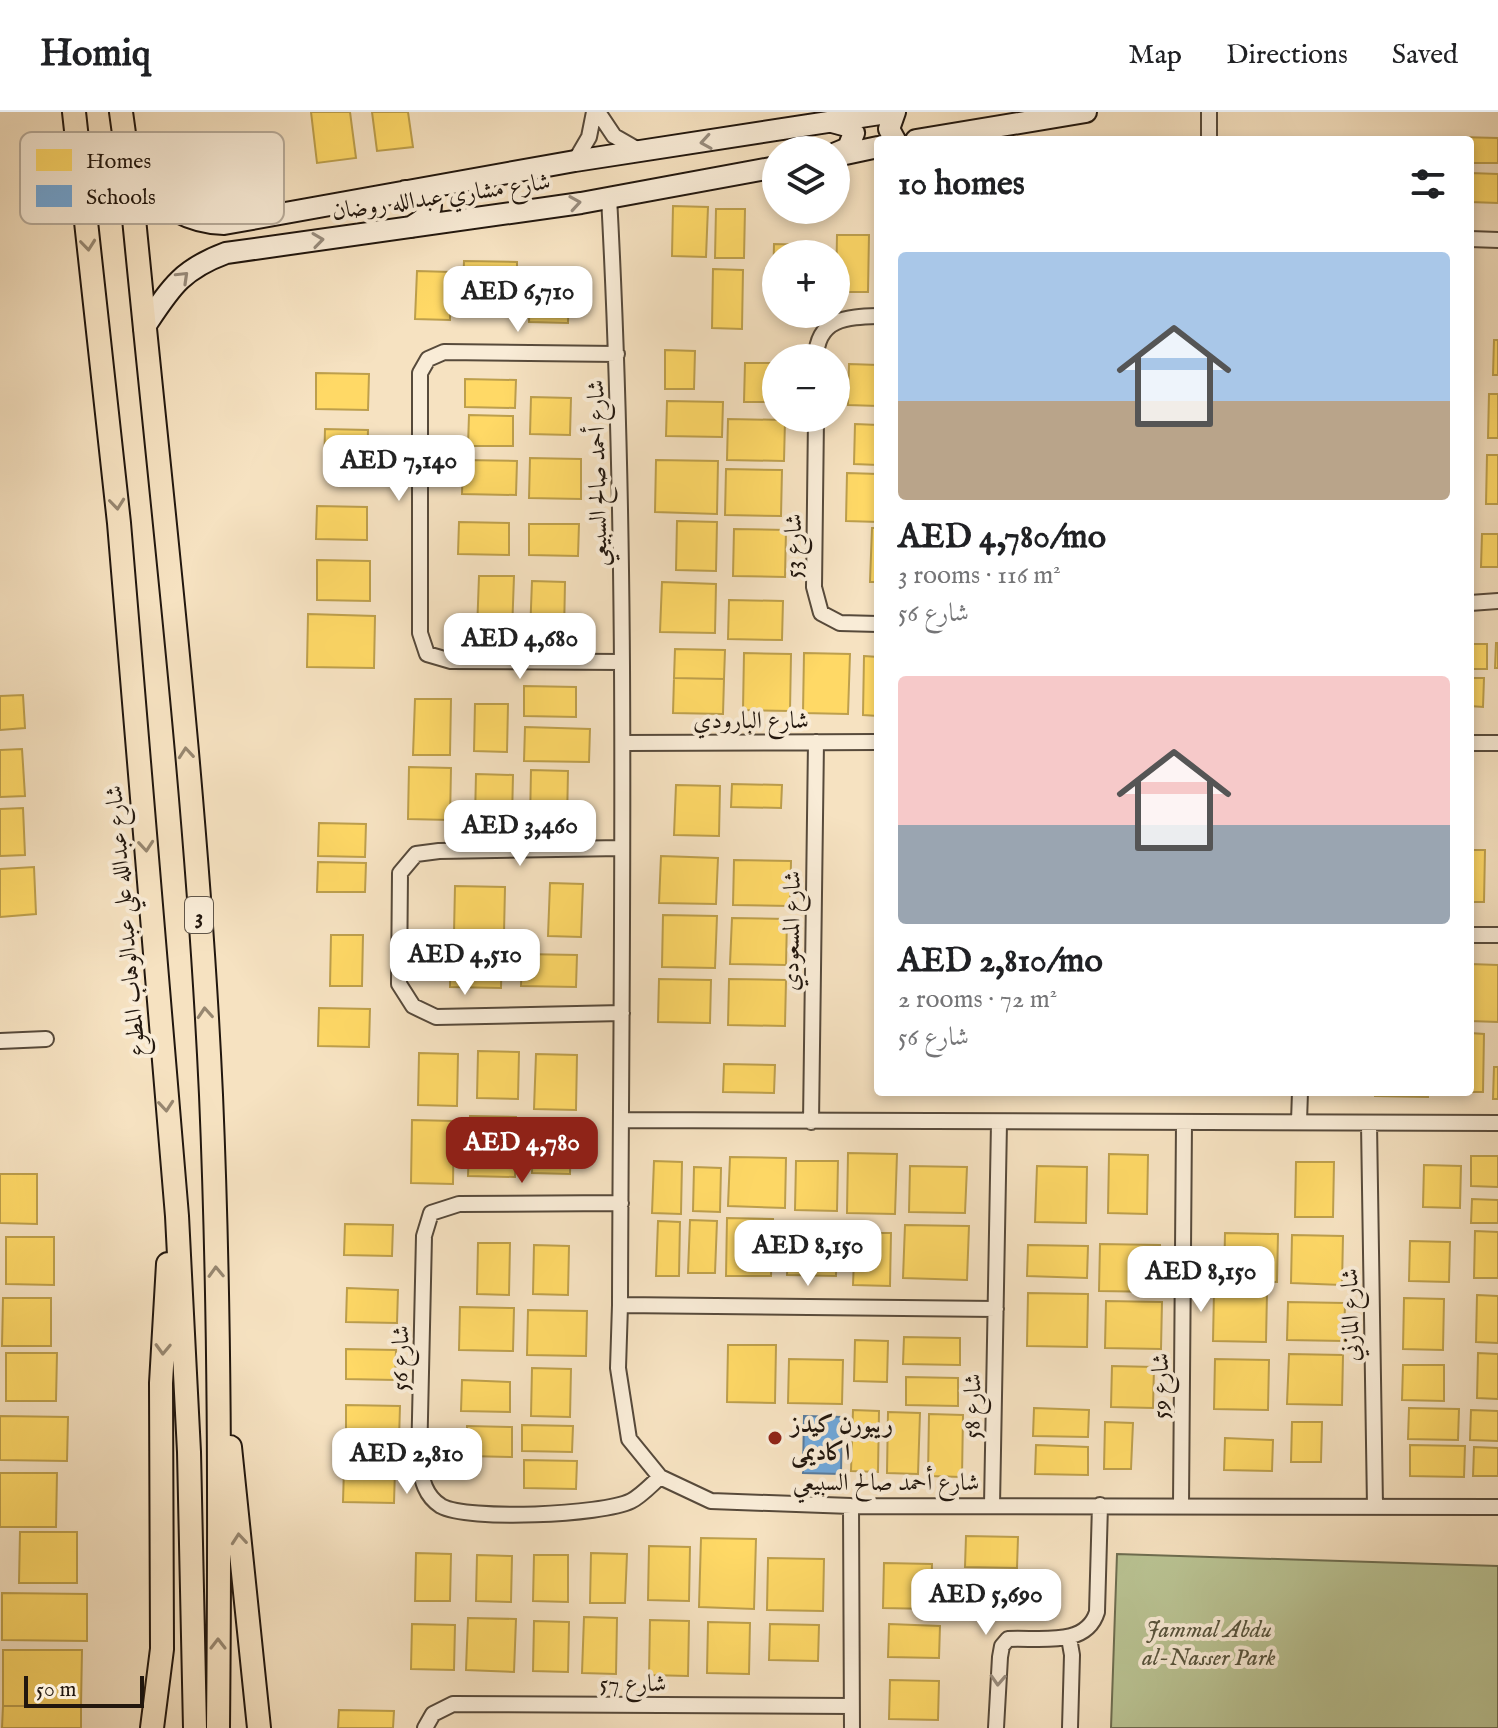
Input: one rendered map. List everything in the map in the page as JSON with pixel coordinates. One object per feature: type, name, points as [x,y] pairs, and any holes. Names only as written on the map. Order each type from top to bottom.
[{"type":"main road","name":"شارع عبدالله علي عبدالوهاب المطوع","points":[[74,112],[76,132]]},
{"type":"main road","name":"3","points":[[121,112],[124,132]]},
{"type":"main road","name":"شارع عبدالله علي عبدالوهاب المطوع","points":[[86,224],[119,523],[177,1216],[189,1452],[195,1724]]},
{"type":"main road","name":"3","points":[[134,224],[195,852],[210,1093],[217,1304],[218,1725]]},
{"type":"main road","points":[[152,1728],[162,1639],[160,1478],[164,1305],[177,1216]]},
{"type":"main road","points":[[217,1304],[259,1728]]},
{"type":"street","points":[[596,112],[614,136],[642,152]]},
{"type":"street","points":[[575,161],[589,137],[596,112]]},
{"type":"street","name":"شارع مشاري عبدالله روضان","points":[[284,213],[575,161],[894,112]]},
{"type":"street","points":[[893,136],[889,129],[894,112]]},
{"type":"street","points":[[940,136],[1086,112]]},
{"type":"street","points":[[1209,112],[1209,136]]},
{"type":"street","points":[[831,121],[847,126],[854,133],[850,143]]},
{"type":"street","points":[[850,152],[874,148]]},
{"type":"street","name":"شارع مشاري عبدالله روضان","points":[[144,328],[179,279],[191,268],[226,253],[475,218],[762,170]]},
{"type":"street","points":[[472,179],[458,189],[454,197],[455,205],[461,212],[475,218]]},
{"type":"street","points":[[405,191],[431,205],[423,220],[411,227]]},
{"type":"street","name":"شارع أحمد صالح السبيعي","points":[[609,197],[617,354],[623,743],[618,1368],[629,1439],[660,1477],[711,1501],[851,1506],[1498,1507]]},
{"type":"street","points":[[1474,239],[1498,240]]},
{"type":"street","points":[[819,344],[826,328],[845,317],[874,316]]},
{"type":"street","points":[[617,354],[444,352],[428,359],[420,373],[418,502],[420,633],[427,654],[451,661],[621,662]]},
{"type":"street","name":"شارع 53","points":[[816,432],[814,587],[821,613],[840,623],[874,624]]},
{"type":"street","points":[[1474,603],[1498,601]]},
{"type":"street","name":"شارع المسعودي","points":[[811,1122],[816,742]]},
{"type":"street","name":"شارع البارودي","points":[[623,743],[874,742]]},
{"type":"street","points":[[1474,743],[1498,743]]},
{"type":"street","points":[[622,848],[416,854],[400,873],[399,984],[413,1006],[436,1017],[622,1013]]},
{"type":"street","points":[[1474,935],[1498,935]]},
{"type":"street","points":[[0,1041],[46,1039]]},
{"type":"street","points":[[1299,1121],[1300,1096]]},
{"type":"street","points":[[621,1120],[1498,1123]]},
{"type":"street","name":"شارع 58","points":[[992,1505],[999,1123]]},
{"type":"street","name":"شارع 59","points":[[1181,1506],[1184,1123]]},
{"type":"street","name":"شارع المازني","points":[[1369,1124],[1375,1506]]},
{"type":"street","name":"شارع 56","points":[[621,1203],[459,1204],[431,1213],[424,1236],[419,1463],[424,1487],[438,1505],[455,1512],[527,1514],[597,1511],[633,1501],[660,1477]]},
{"type":"street","points":[[620,1305],[996,1309]]},
{"type":"street","points":[[996,1728],[1000,1657],[1002,1646],[1008,1639],[1069,1638],[1087,1631],[1095,1621],[1100,1505]]},
{"type":"street","points":[[851,1506],[852,1728]]},
{"type":"street","points":[[1069,1638],[1072,1655],[1070,1728]]},
{"type":"street","name":"شارع 57","points":[[425,1728],[433,1714],[453,1704],[852,1706]]},
{"type":"green space","name":"Jammal Abdu al-Nasser Park","points":[[1117,1554],[1498,1566],[1498,1728],[1111,1728]]},
{"type":"building: Homes","points":[[311,112],[350,112],[356,158],[317,163]]},
{"type":"building: Homes","points":[[372,112],[408,112],[413,147],[377,151]]},
{"type":"building: Homes","points":[[1474,137],[1498,138],[1498,163],[1474,163]]},
{"type":"building: Homes","points":[[1474,173],[1498,174],[1498,203],[1474,202]]},
{"type":"building: Homes","points":[[673,206],[708,207],[706,257],[672,256]]},
{"type":"building: Homes","points":[[716,209],[745,209],[744,258],[715,258]]},
{"type":"building: Homes","points":[[837,235],[869,235],[868,292],[850,292],[850,240],[837,240]]},
{"type":"building: Homes","points":[[464,261],[517,262],[517,291],[463,290]]},
{"type":"building: Homes","points":[[713,269],[743,270],[742,329],[712,328]]},
{"type":"building: Homes","points":[[417,271],[451,272],[450,320],[415,319]]},
{"type":"building: Homes","points":[[530,279],[569,280],[568,323],[529,322]]},
{"type":"building: Homes","points":[[1494,340],[1498,340],[1498,375],[1493,375]]},
{"type":"building: Homes","points":[[665,350],[695,351],[694,389],[665,389]]},
{"type":"building: Homes","points":[[745,363],[762,363],[762,402],[744,402]]},
{"type":"building: Homes","points":[[850,364],[874,365],[874,406],[850,405]]},
{"type":"building: Homes","points":[[316,373],[369,374],[368,410],[316,409]]},
{"type":"building: Homes","points":[[465,379],[516,380],[515,408],[465,407]]},
{"type":"building: Homes","points":[[1489,394],[1498,394],[1498,438],[1488,438]]},
{"type":"building: Homes","points":[[531,397],[571,398],[570,435],[530,434]]},
{"type":"building: Homes","points":[[667,401],[723,402],[722,437],[666,436]]},
{"type":"building: Homes","points":[[469,415],[513,416],[513,446],[468,446]]},
{"type":"building: Homes","points":[[728,419],[762,420],[762,432],[785,432],[784,461],[727,460]]},
{"type":"building: Homes","points":[[855,424],[874,425],[874,465],[854,464]]},
{"type":"building: Homes","points":[[325,429],[368,430],[367,471],[324,470]]},
{"type":"building: Homes","points":[[1487,455],[1498,455],[1498,504],[1486,504]]},
{"type":"building: Homes","points":[[530,458],[581,459],[581,499],[529,498]]},
{"type":"building: Homes","points":[[463,460],[517,461],[516,495],[462,494]]},
{"type":"building: Homes","points":[[656,460],[718,461],[717,514],[655,512]]},
{"type":"building: Homes","points":[[726,469],[782,470],[781,516],[725,515]]},
{"type":"building: Homes","points":[[847,473],[874,474],[874,522],[846,521]]},
{"type":"building: Homes","points":[[317,506],[367,507],[367,540],[316,539]]},
{"type":"building: Homes","points":[[677,521],[717,522],[716,571],[676,570]]},
{"type":"building: Homes","points":[[459,522],[509,523],[509,555],[458,554]]},
{"type":"building: Homes","points":[[529,524],[579,524],[578,556],[529,555]]},
{"type":"building: Homes","points":[[872,528],[874,528],[874,582],[870,582]]},
{"type":"building: Homes","points":[[734,529],[786,530],[785,577],[733,576]]},
{"type":"building: Homes","points":[[1482,534],[1498,534],[1498,567],[1481,567]]},
{"type":"building: Homes","points":[[317,560],[370,561],[370,601],[317,600]]},
{"type":"building: Homes","points":[[479,576],[514,576],[512,632],[477,631]]},
{"type":"building: Homes","points":[[532,581],[565,582],[564,635],[530,634]]},
{"type":"building: Homes","points":[[662,582],[716,584],[715,633],[660,632]]},
{"type":"building: Homes","points":[[729,600],[783,601],[782,640],[728,639]]},
{"type":"building: Homes","points":[[308,614],[375,616],[374,668],[307,667]]},
{"type":"building: Homes","points":[[1498,643],[1498,668],[1495,668]]},
{"type":"building: Homes","points":[[1474,644],[1487,644],[1487,669],[1474,669]]},
{"type":"building: Homes","points":[[675,649],[725,650],[724,679],[674,678]]},
{"type":"building: Homes","points":[[744,653],[791,654],[790,711],[743,710]]},
{"type":"building: Homes","points":[[804,653],[850,654],[848,714],[803,713]]},
{"type":"building: Homes","points":[[864,656],[874,657],[874,716],[863,715]]},
{"type":"building: Homes","points":[[674,678],[724,679],[723,714],[673,713]]},
{"type":"building: Homes","points":[[1474,678],[1484,678],[1483,707],[1474,706]]},
{"type":"building: Homes","points":[[524,686],[576,687],[576,717],[524,716]]},
{"type":"building: Homes","points":[[23,695],[25,728],[0,730],[0,696]]},
{"type":"building: Homes","points":[[415,699],[451,699],[450,755],[413,755]]},
{"type":"building: Homes","points":[[475,704],[508,704],[507,752],[474,751]]},
{"type":"building: Homes","points":[[525,727],[590,729],[589,762],[524,761]]},
{"type":"building: Homes","points":[[22,749],[25,796],[0,797],[0,750]]},
{"type":"building: Homes","points":[[409,767],[451,768],[450,820],[408,819]]},
{"type":"building: Homes","points":[[531,770],[568,771],[567,822],[530,821]]},
{"type":"building: Homes","points":[[476,774],[513,775],[512,819],[475,818]]},
{"type":"building: Homes","points":[[732,784],[782,785],[781,808],[731,807]]},
{"type":"building: Homes","points":[[676,785],[720,786],[719,836],[674,835]]},
{"type":"building: Homes","points":[[23,808],[25,855],[0,856],[0,809]]},
{"type":"building: Homes","points":[[319,823],[366,824],[365,857],[318,856]]},
{"type":"building: Homes","points":[[1474,850],[1485,850],[1484,902],[1474,902]]},
{"type":"building: Homes","points":[[661,856],[718,858],[716,904],[659,903]]},
{"type":"building: Homes","points":[[734,860],[791,861],[790,906],[733,905]]},
{"type":"building: Homes","points":[[318,862],[366,863],[365,892],[317,892]]},
{"type":"building: Homes","points":[[34,867],[36,914],[0,917],[0,869]]},
{"type":"building: Homes","points":[[550,883],[583,884],[581,937],[548,936]]},
{"type":"building: Homes","points":[[455,886],[505,887],[504,933],[454,933]]},
{"type":"building: Homes","points":[[663,915],[717,916],[715,968],[662,967]]},
{"type":"building: Homes","points":[[732,918],[787,919],[786,965],[730,964]]},
{"type":"building: Homes","points":[[331,935],[363,935],[362,986],[330,986]]},
{"type":"building: Homes","points":[[451,947],[502,948],[501,988],[450,987]]},
{"type":"building: Homes","points":[[522,954],[577,955],[576,987],[521,986]]},
{"type":"building: Homes","points":[[1474,964],[1498,965],[1498,1022],[1474,1021]]},
{"type":"building: Homes","points":[[659,979],[711,980],[710,1023],[658,1022]]},
{"type":"building: Homes","points":[[729,979],[786,980],[785,1026],[728,1025]]},
{"type":"building: Homes","points":[[319,1008],[370,1009],[369,1047],[318,1046]]},
{"type":"building: Homes","points":[[1474,1033],[1484,1034],[1483,1092],[1474,1092]]},
{"type":"building: Homes","points":[[478,1051],[519,1052],[518,1099],[477,1098]]},
{"type":"building: Homes","points":[[419,1053],[458,1054],[457,1106],[418,1105]]},
{"type":"building: Homes","points":[[536,1054],[577,1055],[576,1110],[534,1109]]},
{"type":"building: Homes","points":[[724,1064],[775,1065],[774,1093],[723,1092]]},
{"type":"building: Homes","points":[[1494,1067],[1498,1067],[1498,1099],[1493,1099]]},
{"type":"building: Homes","points":[[470,1116],[516,1117],[515,1177],[468,1176]]},
{"type":"building: Homes","points":[[412,1120],[454,1121],[453,1184],[411,1183]]},
{"type":"building: Homes","points":[[533,1128],[571,1129],[570,1174],[532,1173]]},
{"type":"building: Homes","points":[[848,1153],[897,1154],[895,1214],[847,1213]]},
{"type":"building: Homes","points":[[1109,1154],[1148,1155],[1147,1214],[1108,1213]]},
{"type":"building: Homes","points":[[1471,1156],[1498,1156],[1498,1187],[1471,1186]]},
{"type":"building: Homes","points":[[730,1157],[786,1158],[785,1208],[728,1206]]},
{"type":"building: Homes","points":[[654,1161],[682,1162],[681,1214],[652,1213]]},
{"type":"building: Homes","points":[[796,1161],[838,1161],[837,1211],[795,1210]]},
{"type":"building: Homes","points":[[1296,1162],[1334,1162],[1333,1217],[1295,1217]]},
{"type":"building: Homes","points":[[1424,1165],[1461,1166],[1460,1208],[1423,1207]]},
{"type":"building: Homes","points":[[910,1166],[967,1167],[965,1213],[909,1212]]},
{"type":"building: Homes","points":[[1037,1166],[1087,1167],[1086,1223],[1035,1222]]},
{"type":"building: Homes","points":[[694,1167],[721,1168],[720,1212],[693,1211]]},
{"type":"building: Homes","points":[[0,1174],[37,1174],[37,1224],[0,1223]]},
{"type":"building: Homes","points":[[1472,1199],[1498,1200],[1498,1223],[1471,1223]]},
{"type":"building: Homes","points":[[727,1218],[773,1219],[771,1276],[726,1276]]},
{"type":"building: Homes","points":[[690,1220],[717,1221],[715,1273],[688,1273]]},
{"type":"building: Homes","points":[[658,1221],[680,1222],[679,1276],[656,1276]]},
{"type":"building: Homes","points":[[345,1224],[393,1225],[392,1256],[344,1255]]},
{"type":"building: Homes","points":[[905,1225],[969,1226],[967,1280],[903,1278]]},
{"type":"building: Homes","points":[[789,1226],[837,1227],[836,1276],[787,1275]]},
{"type":"building: Homes","points":[[1475,1231],[1498,1232],[1498,1278],[1474,1278]]},
{"type":"building: Homes","points":[[855,1233],[891,1233],[890,1286],[853,1285]]},
{"type":"building: Homes","points":[[1225,1233],[1278,1234],[1277,1282],[1224,1281]]},
{"type":"building: Homes","points":[[1292,1235],[1343,1236],[1342,1285],[1291,1283]]},
{"type":"building: Homes","points":[[6,1237],[54,1237],[54,1285],[6,1284]]},
{"type":"building: Homes","points":[[1410,1241],[1450,1242],[1449,1282],[1409,1281]]},
{"type":"building: Homes","points":[[478,1243],[510,1243],[509,1295],[477,1294]]},
{"type":"building: Homes","points":[[1100,1244],[1160,1245],[1159,1292],[1099,1291]]},
{"type":"building: Homes","points":[[534,1245],[569,1246],[568,1295],[533,1294]]},
{"type":"building: Homes","points":[[1028,1245],[1088,1246],[1087,1278],[1027,1276]]},
{"type":"building: Homes","points":[[347,1288],[398,1290],[397,1323],[346,1322]]},
{"type":"building: Homes","points":[[1214,1290],[1267,1292],[1266,1342],[1213,1341]]},
{"type":"building: Homes","points":[[1028,1293],[1088,1294],[1087,1347],[1027,1346]]},
{"type":"building: Homes","points":[[1477,1295],[1498,1296],[1498,1343],[1476,1342]]},
{"type":"building: Homes","points":[[3,1298],[51,1298],[51,1346],[2,1346]]},
{"type":"building: Homes","points":[[1404,1298],[1444,1299],[1443,1350],[1403,1349]]},
{"type":"building: Homes","points":[[1106,1301],[1162,1302],[1161,1349],[1105,1348]]},
{"type":"building: Homes","points":[[1288,1302],[1345,1303],[1344,1341],[1287,1340]]},
{"type":"building: Homes","points":[[460,1307],[514,1308],[513,1351],[459,1350]]},
{"type":"building: Homes","points":[[528,1310],[587,1311],[586,1356],[527,1355]]},
{"type":"building: Homes","points":[[904,1337],[960,1338],[960,1365],[903,1364]]},
{"type":"building: Homes","points":[[855,1340],[888,1341],[887,1382],[854,1381]]},
{"type":"building: Homes","points":[[728,1345],[776,1345],[775,1403],[727,1402]]},
{"type":"building: Homes","points":[[346,1349],[396,1350],[395,1380],[346,1379]]},
{"type":"building: Homes","points":[[6,1353],[57,1353],[56,1401],[6,1401]]},
{"type":"building: Homes","points":[[1478,1353],[1498,1354],[1498,1399],[1477,1398]]},
{"type":"building: Homes","points":[[1289,1354],[1343,1355],[1342,1405],[1287,1404]]},
{"type":"building: Homes","points":[[789,1359],[843,1360],[842,1404],[788,1403]]},
{"type":"building: Homes","points":[[1215,1359],[1269,1360],[1268,1410],[1214,1409]]},
{"type":"building: Homes","points":[[1403,1365],[1444,1365],[1444,1401],[1402,1400]]},
{"type":"building: Homes","points":[[1112,1366],[1154,1367],[1153,1408],[1111,1407]]},
{"type":"building: Homes","points":[[532,1368],[571,1369],[570,1417],[531,1416]]},
{"type":"building: Homes","points":[[906,1377],[958,1378],[958,1406],[906,1405]]},
{"type":"building: Homes","points":[[462,1380],[510,1382],[510,1412],[461,1411]]},
{"type":"building: Homes","points":[[346,1405],[400,1406],[399,1440],[346,1439]]},
{"type":"building: Homes","points":[[1034,1408],[1089,1410],[1088,1437],[1033,1436]]},
{"type":"building: Homes","points":[[1409,1408],[1459,1409],[1458,1440],[1408,1439]]},
{"type":"building: Homes","points":[[853,1410],[879,1411],[878,1472],[851,1471]]},
{"type":"building: Homes","points":[[1471,1410],[1498,1411],[1498,1441],[1470,1440]]},
{"type":"building: Homes","points":[[888,1412],[920,1413],[918,1474],[887,1473]]},
{"type":"building: Homes","points":[[929,1414],[963,1415],[962,1477],[928,1476]]},
{"type":"building: Homes","points":[[0,1416],[68,1417],[67,1461],[0,1460]]},
{"type":"building: Homes","points":[[1105,1422],[1133,1423],[1131,1469],[1104,1469]]},
{"type":"building: Homes","points":[[1292,1422],[1322,1422],[1321,1462],[1291,1462]]},
{"type":"building: Homes","points":[[522,1425],[573,1426],[572,1452],[522,1451]]},
{"type":"building: Homes","points":[[467,1426],[512,1427],[512,1457],[467,1456]]},
{"type":"building: Homes","points":[[1225,1438],[1273,1440],[1272,1471],[1224,1470]]},
{"type":"building: Homes","points":[[1036,1445],[1088,1447],[1088,1475],[1035,1474]]},
{"type":"building: Homes","points":[[1410,1445],[1465,1446],[1464,1477],[1410,1476]]},
{"type":"building: Homes","points":[[1474,1447],[1498,1448],[1498,1476],[1473,1476]]},
{"type":"building: Homes","points":[[524,1460],[577,1461],[576,1489],[524,1488]]},
{"type":"building: Homes","points":[[344,1468],[395,1469],[394,1503],[343,1502]]},
{"type":"building: Homes","points":[[0,1473],[57,1473],[56,1527],[0,1527]]},
{"type":"building: Homes","points":[[20,1532],[77,1532],[77,1583],[19,1583]]},
{"type":"building: Homes","points":[[966,1536],[1018,1537],[1017,1568],[965,1567]]},
{"type":"building: Homes","points":[[701,1538],[756,1539],[754,1609],[699,1607]]},
{"type":"building: Homes","points":[[649,1546],[690,1547],[689,1601],[648,1600]]},
{"type":"building: Homes","points":[[416,1553],[451,1554],[450,1601],[415,1601]]},
{"type":"building: Homes","points":[[591,1553],[627,1554],[625,1603],[590,1603]]},
{"type":"building: Homes","points":[[477,1555],[512,1556],[511,1602],[476,1601]]},
{"type":"building: Homes","points":[[534,1555],[568,1555],[568,1602],[533,1601]]},
{"type":"building: Homes","points":[[768,1558],[824,1559],[823,1611],[767,1610]]},
{"type":"building: Homes","points":[[884,1563],[932,1564],[931,1609],[883,1608]]},
{"type":"building: Homes","points":[[961,1573],[1014,1574],[1013,1605],[960,1604]]},
{"type":"building: Homes","points":[[2,1593],[87,1594],[87,1641],[2,1640]]},
{"type":"building: Homes","points":[[584,1617],[617,1618],[616,1674],[582,1673]]},
{"type":"building: Homes","points":[[468,1618],[516,1619],[514,1672],[466,1670]]},
{"type":"building: Homes","points":[[650,1620],[689,1621],[688,1676],[649,1675]]},
{"type":"building: Homes","points":[[534,1621],[569,1622],[568,1672],[533,1671]]},
{"type":"building: Homes","points":[[708,1622],[750,1623],[749,1674],[707,1673]]},
{"type":"building: Homes","points":[[412,1624],[455,1625],[454,1670],[411,1669]]},
{"type":"building: Homes","points":[[770,1624],[819,1625],[818,1661],[769,1660]]},
{"type":"building: Homes","points":[[889,1624],[940,1626],[939,1658],[888,1657]]},
{"type":"building: Homes","points":[[3,1650],[82,1650],[81,1706],[3,1706]]},
{"type":"building: Homes","points":[[890,1680],[939,1681],[938,1720],[889,1719]]},
{"type":"building: Homes","points":[[3,1706],[81,1706],[81,1728],[2,1728]]},
{"type":"building: Homes","points":[[339,1710],[394,1711],[393,1728],[338,1728]]},
{"type":"building: Schools","points":[[804,1416],[842,1417],[841,1474],[803,1473]]},
{"type":"place","name":"ريبورن كيدز اكاديمى","points":[[775,1438]]}]
